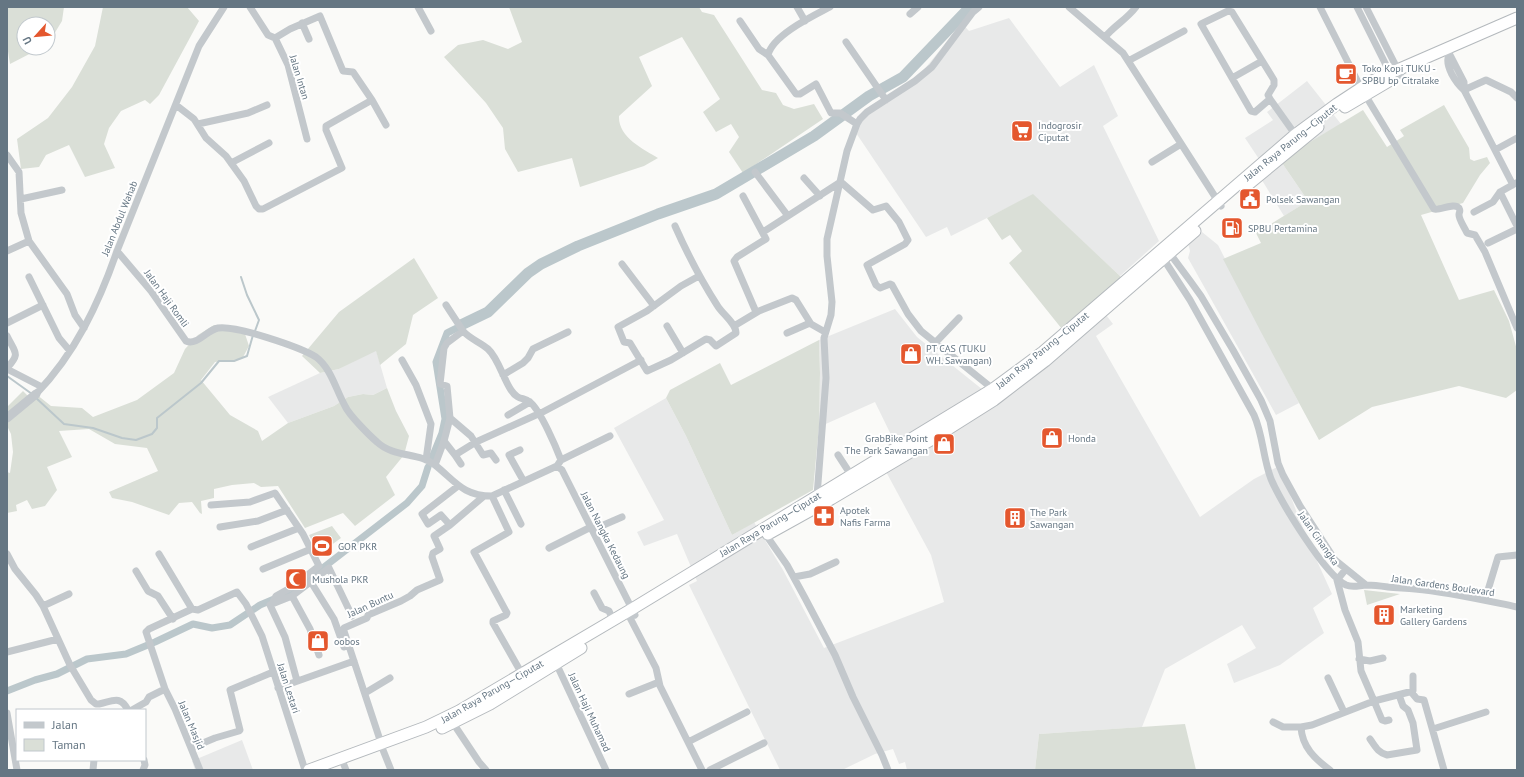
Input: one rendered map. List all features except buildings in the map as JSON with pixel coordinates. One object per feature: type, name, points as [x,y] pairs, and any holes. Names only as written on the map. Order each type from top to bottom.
[{"type":"highway","name":"Jalan Raya Parung—Ciputat","points":[[329,770],[345,768],[381,742],[453,723],[490,704],[556,663],[631,613],[851,475],[883,463],[929,441],[994,400],[1219,204],[1298,138],[1340,110],[1363,91],[1395,74],[1448,51],[1517,18]]},
{"type":"highway","name":"Jalan Raya Parung—Ciputat","points":[[1448,51],[1517,26]]},
{"type":"highway","name":"Jalan Raya Parung—Ciputat","points":[[727,554],[766,535],[883,463],[1040,359]]},
{"type":"highway","name":"Jalan Raya Parung—Ciputat","points":[[309,770],[381,742],[426,727],[451,715],[613,620],[631,613]]},
{"type":"street","name":"Jalan Abdul Wahab","points":[[7,418],[36,393],[70,351],[91,316],[199,46],[224,7]]},
{"type":"street","name":"Jalan Intan","points":[[250,7],[268,35],[275,38],[288,65],[307,139]]},
{"type":"street","points":[[418,7],[432,31]]},
{"type":"street","points":[[797,7],[805,21]]},
{"type":"street","points":[[768,55],[770,50],[783,35],[830,7]]},
{"type":"street","points":[[910,14],[918,7]]},
{"type":"street","points":[[817,496],[825,386],[824,338],[831,315],[832,295],[827,256],[827,240],[847,152],[857,124],[863,115],[916,81],[932,67],[973,12],[979,7]]},
{"type":"street","points":[[1069,7],[1105,37],[1128,61],[1167,120],[1219,204]]},
{"type":"street","points":[[1105,37],[1111,30],[1129,16],[1136,7]]},
{"type":"street","points":[[1320,7],[1363,91],[1434,209],[1437,210],[1455,206],[1460,210],[1459,216],[1468,233],[1475,235],[1485,252],[1517,328]]},
{"type":"street","points":[[1357,7],[1395,74]]},
{"type":"street","points":[[1366,7],[1395,74]]},
{"type":"street","points":[[1270,99],[1255,112],[1251,111],[1201,24],[1228,12],[1232,12],[1234,14],[1274,82],[1274,85],[1268,95],[1270,99],[1298,138]]},
{"type":"street","points":[[275,38],[302,23],[320,16],[343,71],[353,72],[372,100],[386,125]]},
{"type":"street","points":[[740,20],[759,49],[768,55],[796,94],[800,94],[816,84],[831,113],[840,113],[857,124]]},
{"type":"street","points":[[302,23],[309,39]]},
{"type":"street","points":[[1128,61],[1184,31]]},
{"type":"street","points":[[846,42],[886,100]]},
{"type":"street","points":[[1448,51],[1447,60],[1450,68],[1459,85],[1464,90],[1495,150],[1515,184],[1500,192],[1493,202],[1474,212]]},
{"type":"street","points":[[1232,78],[1262,61]]},
{"type":"street","points":[[1464,90],[1486,80],[1512,92],[1517,98]]},
{"type":"street","points":[[176,105],[194,119],[206,138],[226,156],[244,182],[259,209],[342,168],[326,126],[372,100]]},
{"type":"street","points":[[198,124],[248,114],[267,105]]},
{"type":"street","points":[[1495,150],[1517,138]]},
{"type":"street","points":[[231,163],[269,143]]},
{"type":"street","points":[[1152,162],[1181,144]]},
{"type":"street","points":[[7,155],[19,172],[22,213],[29,241],[67,294],[75,315],[84,328]]},
{"type":"street","points":[[755,172],[788,216]]},
{"type":"street","points":[[804,178],[820,196]]},
{"type":"street","points":[[763,232],[820,196],[839,182]]},
{"type":"street","points":[[839,182],[873,210],[886,206],[908,237],[908,242],[867,265],[878,288],[890,284],[892,285],[916,325],[935,344],[993,389]]},
{"type":"street","points":[[21,199],[62,190]]},
{"type":"street","points":[[1488,243],[1517,228],[1500,192]]},
{"type":"street","points":[[743,196],[766,240],[737,257],[734,261],[756,312]]},
{"type":"street","points":[[675,226],[699,276],[719,308],[734,326],[736,331],[735,335],[717,346],[714,346],[708,339],[648,371],[630,343],[624,342],[617,327],[654,306],[681,286],[699,276]]},
{"type":"street","points":[[7,251],[29,241]]},
{"type":"street","name":"Jalan Haji Romli","points":[[117,251],[151,291],[186,341],[190,343],[194,342],[213,329],[226,328],[253,333],[310,354],[317,358],[326,369],[345,407],[377,443],[395,453],[426,460],[435,464],[458,486]]},
{"type":"street","name":"Jalan Cinangka","points":[[1164,253],[1191,282],[1201,296],[1261,400],[1270,421],[1278,464],[1300,506],[1335,560],[1366,585]]},
{"type":"street","name":"Jalan Cinangka","points":[[1164,253],[1254,415],[1259,426],[1267,468],[1290,514],[1316,554],[1337,580],[1347,585],[1366,585]]},
{"type":"street","points":[[622,264],[654,306]]},
{"type":"street","points":[[29,277],[60,338],[70,351]]},
{"type":"street","points":[[734,326],[756,312],[794,298],[810,323],[814,327],[825,332]]},
{"type":"street","points":[[7,323],[43,305]]},
{"type":"street","points":[[446,305],[463,331],[470,338],[487,349],[516,397],[530,402]]},
{"type":"street","points":[[935,344],[958,318]]},
{"type":"street","points":[[788,333],[810,323]]},
{"type":"street","points":[[668,326],[683,353]]},
{"type":"street","points":[[435,464],[444,441],[450,418],[447,386],[443,385],[444,348],[463,331]]},
{"type":"street","points":[[502,375],[523,363],[533,349],[568,332]]},
{"type":"street","points":[[7,336],[16,355],[15,359],[7,368],[36,393]]},
{"type":"street","points":[[402,360],[416,385],[431,424],[426,460]]},
{"type":"street","points":[[455,454],[476,442],[538,414],[641,360]]},
{"type":"street","points":[[508,415],[530,402]]},
{"type":"street","name":"Jalan Nangka Kedaung","points":[[530,402],[538,414],[562,470],[591,528],[656,668],[659,682],[702,770]]},
{"type":"street","points":[[450,418],[476,442],[483,455],[491,453],[496,460]]},
{"type":"street","points":[[484,496],[450,525],[441,515],[428,524],[422,514],[458,486],[484,496],[492,496],[610,436]]},
{"type":"street","points":[[444,441],[461,464]]},
{"type":"street","points":[[520,450],[509,455],[523,480]]},
{"type":"street","points":[[838,455],[851,475]]},
{"type":"street","points":[[504,490],[521,524]]},
{"type":"street","points":[[211,505],[250,502],[275,493],[303,534],[311,549],[319,566],[292,587],[276,596],[270,605],[285,637],[297,681]]},
{"type":"street","points":[[492,496],[510,531],[474,552],[507,613],[493,621],[493,623],[522,674]]},
{"type":"street","points":[[1290,514],[1300,506]]},
{"type":"street","points":[[220,526],[258,522],[287,510]]},
{"type":"street","points":[[549,548],[591,528],[622,518]]},
{"type":"street","name":"Jalan Buntu","points":[[391,770],[344,628],[367,618],[368,615],[410,596],[417,590],[440,580],[432,557],[433,553],[440,549],[434,536],[450,525]]},
{"type":"street","points":[[251,547],[299,528]]},
{"type":"street","points":[[766,535],[779,552],[794,577],[835,655],[853,697],[888,770]]},
{"type":"street","points":[[263,569],[311,549]]},
{"type":"street","points":[[7,554],[15,569],[43,606],[73,672],[93,703],[99,704],[119,700],[124,703],[127,709]]},
{"type":"street","points":[[136,571],[148,590],[158,596],[173,618],[192,609],[160,554]]},
{"type":"street","points":[[1485,600],[1498,557],[1517,555]]},
{"type":"street","points":[[794,577],[810,574],[836,562]]},
{"type":"street","points":[[272,604],[292,596],[329,568],[352,616]]},
{"type":"street","points":[[1346,569],[1337,580],[1345,610],[1358,642],[1360,671],[1382,720],[1389,720]]},
{"type":"street","points":[[1356,586],[1358,578]]},
{"type":"street","points":[[311,582],[334,619],[344,647]]},
{"type":"street","name":"Jalan Gardens Boulevard","points":[[1366,585],[1417,589],[1485,600],[1517,607]]},
{"type":"street","name":"Jalan Lestari","points":[[192,609],[198,610],[237,592],[240,594],[262,636],[305,770]]},
{"type":"street","points":[[43,606],[69,594]]},
{"type":"street","points":[[594,594],[602,608],[609,612],[613,620]]},
{"type":"street","points":[[292,596],[310,629],[319,655]]},
{"type":"street","name":"Jalan Masjid","points":[[173,618],[147,631],[146,634],[165,689],[200,770]]},
{"type":"street","points":[[7,652],[58,639]]},
{"type":"street","points":[[1359,659],[1370,661],[1383,658]]},
{"type":"street","points":[[278,688],[354,662]]},
{"type":"street","name":"Jalan Haji Muhamad","points":[[556,663],[606,770]]},
{"type":"street","points":[[191,748],[211,739],[239,732],[240,730],[230,690],[273,672]]},
{"type":"street","points":[[1412,693],[1414,690],[1413,676]]},
{"type":"street","points":[[365,693],[390,678]]},
{"type":"street","points":[[1328,678],[1344,712]]},
{"type":"street","points":[[629,694],[659,682]]},
{"type":"street","points":[[134,709],[144,704],[149,697],[165,689]]},
{"type":"street","points":[[1273,722],[1284,727],[1301,727],[1312,725],[1374,701],[1412,693]]},
{"type":"street","points":[[1412,693],[1417,699],[1424,700],[1444,770]]},
{"type":"street","points":[[1370,739],[1378,751],[1387,755],[1417,750],[1413,723],[1408,710],[1403,706],[1400,695]]},
{"type":"street","points":[[688,742],[747,712]]},
{"type":"street","points":[[1433,729],[1486,712]]},
{"type":"street","points":[[7,713],[17,770]]},
{"type":"street","points":[[453,723],[478,762],[486,770]]},
{"type":"street","points":[[1301,727],[1302,737],[1311,754],[1330,770]]},
{"type":"street","points":[[710,770],[764,743]]},
{"type":"shaded area","points":[[1009,18],[1060,87],[1094,65],[1118,116],[1103,126],[1159,241],[1120,276],[1033,195],[951,236],[947,227],[926,237],[852,127],[858,119],[918,77],[962,23],[969,31]]},
{"type":"shaded area","points":[[1307,81],[1341,124],[1280,160],[1308,201],[1284,216],[1252,164],[1259,159],[1245,138],[1273,120],[1267,112]]},
{"type":"shaded area","points":[[1202,232],[1218,245],[1299,403],[1276,415],[1188,258],[1190,251],[1188,243]]},
{"type":"shaded area","points":[[895,309],[917,337],[993,398],[1103,311],[1113,324],[1096,336],[1200,517],[1254,479],[1279,466],[1307,539],[1332,594],[1313,608],[1324,633],[1280,665],[1234,683],[1227,664],[1256,648],[1242,625],[1165,669],[1142,727],[1039,734],[1035,770],[907,770],[905,762],[899,764],[893,749],[875,754],[842,770],[780,770],[689,585],[697,581],[677,534],[644,546],[637,532],[664,520],[614,428],[666,398],[686,436],[732,535],[754,522],[783,570],[824,648],[944,602],[931,555],[884,468],[874,454],[894,441],[875,402],[819,427],[819,340]]},
{"type":"shaded area","points":[[376,350],[387,388],[373,395],[363,394],[348,397],[334,406],[288,423],[268,397],[320,373],[339,369]]},
{"type":"shaded area","points":[[242,740],[253,770],[195,770],[192,761]]},
{"type":"green space","points":[[7,7],[64,7],[62,21],[56,31],[56,16],[16,16],[16,56],[26,56],[10,64],[7,45]]},
{"type":"green space","points":[[103,7],[187,7],[199,21],[159,95],[150,104],[145,100],[121,111],[109,128],[104,144],[115,168],[85,177],[69,145],[46,155],[39,167],[21,169],[17,139],[48,118],[72,87],[95,46]]},
{"type":"green space","points":[[509,7],[699,7],[702,12],[714,15],[762,90],[776,93],[783,105],[794,109],[814,104],[823,119],[743,173],[729,152],[739,137],[731,124],[716,132],[703,112],[720,99],[682,37],[639,57],[652,86],[619,116],[623,130],[632,142],[658,158],[644,166],[580,187],[572,158],[518,172],[505,149],[503,128],[486,103],[444,57],[458,45],[483,40],[508,49],[522,42]]},
{"type":"green space","points":[[1444,105],[1469,148],[1470,159],[1474,161],[1487,157],[1490,163],[1480,175],[1463,203],[1421,215],[1459,300],[1494,290],[1509,321],[1517,350],[1517,390],[1506,398],[1459,386],[1372,407],[1319,440],[1223,259],[1261,243],[1256,233],[1308,201],[1280,160],[1363,110],[1387,147],[1404,136],[1400,130]]},
{"type":"green space","points":[[1033,194],[1120,276],[1129,287],[1070,339],[1009,263],[1022,251],[1010,235],[1002,240],[987,218]]},
{"type":"green space","points":[[414,258],[438,298],[413,315],[406,344],[380,365],[376,351],[339,369],[320,373],[302,356],[339,312]]},
{"type":"green space","points":[[214,325],[244,331],[249,346],[242,359],[215,362],[201,380],[230,415],[258,431],[262,441],[288,423],[334,406],[348,397],[363,394],[373,395],[387,388],[396,411],[409,436],[404,455],[386,477],[395,495],[355,526],[343,513],[305,528],[278,486],[261,487],[254,483],[232,485],[214,489],[214,498],[201,501],[202,514],[192,502],[179,503],[169,515],[132,502],[112,498],[109,492],[158,471],[147,448],[115,444],[89,429],[59,431],[72,457],[47,467],[57,490],[45,506],[32,509],[27,500],[16,505],[17,511],[7,513],[7,472],[10,473],[13,452],[11,434],[7,426],[7,407],[23,391],[31,399],[36,394],[51,406],[82,408],[93,417],[137,400],[174,373],[185,349],[198,335]]},
{"type":"green space","points":[[819,340],[819,427],[813,490],[732,535],[686,436],[666,398],[670,390],[720,363],[731,385]]},
{"type":"green space","name":"GOR PKR","points":[[332,526],[341,538],[319,554],[309,535]]},
{"type":"green space","points":[[1364,590],[1400,594],[1367,605]]},
{"type":"green space","points":[[1185,724],[1196,770],[1035,770],[1039,734]]},
{"type":"waterway","points":[[461,325],[488,312],[528,273],[541,264],[578,246],[658,214],[716,194],[814,136],[869,96],[903,77],[970,7]]},
{"type":"waterway","points":[[241,277],[247,295],[259,320],[255,331]]},
{"type":"waterway","points":[[431,460],[442,433],[445,419],[436,362],[447,333],[457,328]]},
{"type":"waterway","points":[[35,397],[64,424],[93,428],[122,438],[136,440],[152,434],[157,428],[157,418],[201,383],[219,361],[234,361],[247,356],[253,335]]},
{"type":"waterway","points":[[7,376],[32,394]]},
{"type":"waterway","points":[[7,691],[35,680],[57,674],[87,659],[126,654],[193,624],[212,628],[230,625],[260,605],[293,591],[407,503],[422,486],[428,467]]},
{"type":"place","name":"Toko Kopi TUKU - SPBU bp Citralake","points":[[1346,74]]},
{"type":"place","name":"Indogrosir Ciputat","points":[[1022,131]]},
{"type":"place","name":"Polsek Sawangan","points":[[1250,199]]},
{"type":"place","name":"SPBU Pertamina","points":[[1232,228]]},
{"type":"place","name":"PT CAS (TUKU WH. Sawangan)","points":[[911,354]]},
{"type":"place","name":"Honda","points":[[1052,438]]},
{"type":"place","name":"GrabBike Point The Park Sawangan","points":[[944,444]]},
{"type":"place","name":"Apotek Nafis Farma","points":[[824,516]]},
{"type":"place","name":"The Park Sawangan","points":[[1015,518]]},
{"type":"place","name":"GOR PKR","points":[[322,546]]},
{"type":"place","name":"Mushola PKR","points":[[296,579]]},
{"type":"place","name":"Marketing Gallery Gardens","points":[[1384,615]]},
{"type":"place","name":"oobos","points":[[318,641]]}]
